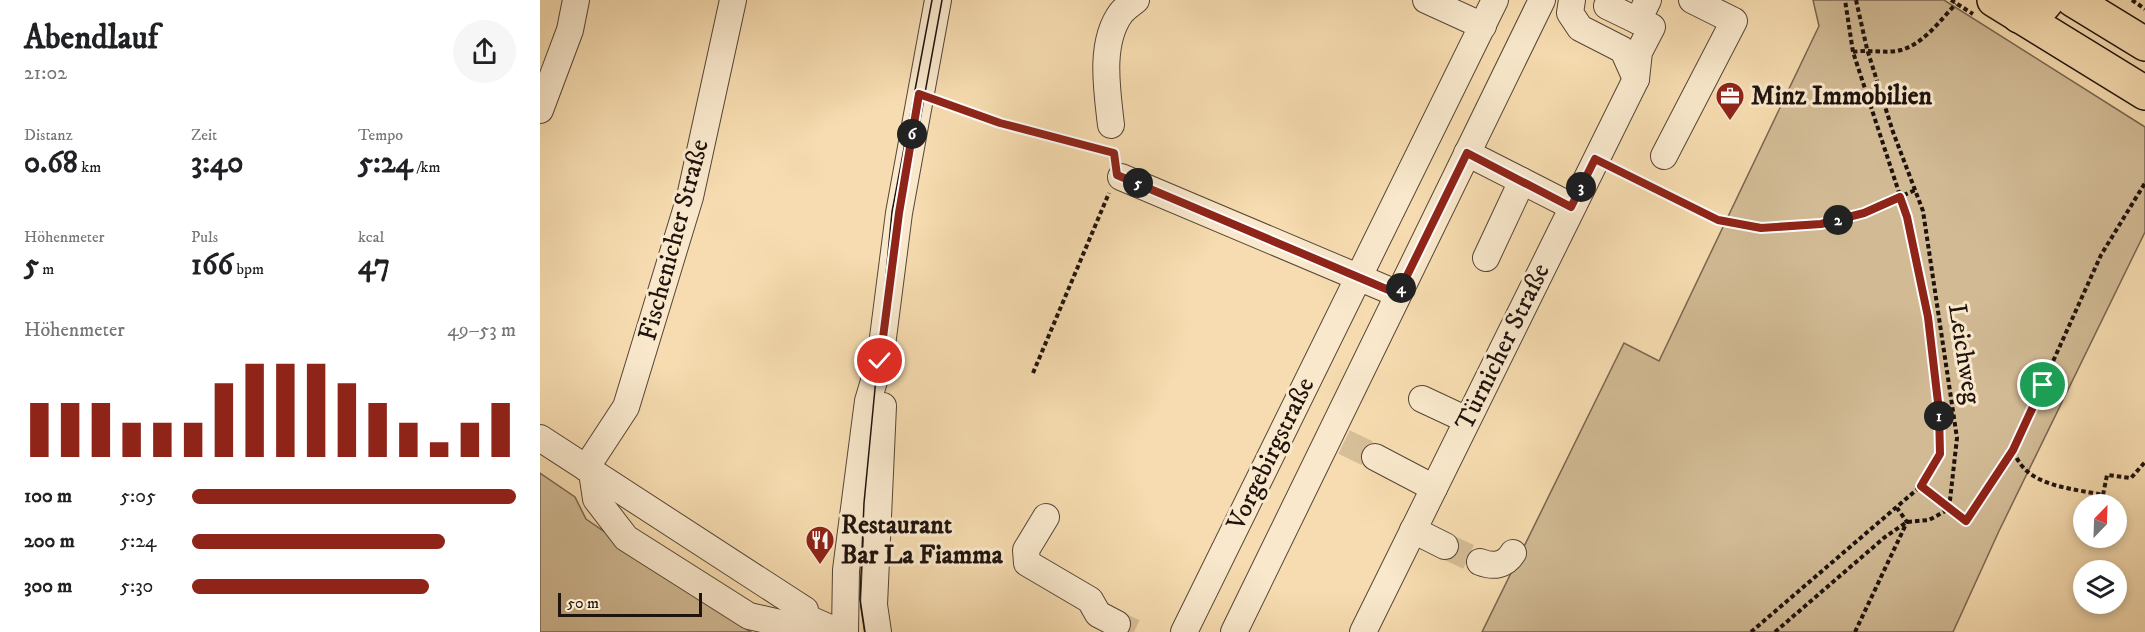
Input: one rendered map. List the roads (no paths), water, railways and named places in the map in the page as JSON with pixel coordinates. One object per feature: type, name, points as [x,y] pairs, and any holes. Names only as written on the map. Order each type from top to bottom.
[{"type":"main road","points":[[2007,8],[2043,6],[2048,0]]},
{"type":"main road","points":[[2073,0],[2145,44]]},
{"type":"main road","points":[[2007,8],[2145,93]]},
{"type":"street","points":[[540,110],[570,30],[576,0]]},
{"type":"street","name":"Fischenicher Straße","points":[[589,470],[626,408],[690,197],[733,0]]},
{"type":"street","points":[[845,632],[846,570],[867,413],[880,361],[899,213],[938,0]]},
{"type":"street","points":[[1111,125],[1106,75],[1110,41],[1121,13],[1136,0]]},
{"type":"street","points":[[1426,0],[1483,26]]},
{"type":"street","name":"Vorgebirgstraße","points":[[1184,632],[1496,0]]},
{"type":"street","name":"Vorgebirgstraße","points":[[1234,632],[1337,438],[1398,294],[1542,0]]},
{"type":"street","points":[[1572,0],[1570,13],[1580,28],[1623,50],[1636,79]]},
{"type":"street","points":[[1664,156],[1734,21],[1692,0]]},
{"type":"street","points":[[1607,6],[1643,10]]},
{"type":"street","name":"Türnicher Straße","points":[[1363,632],[1636,79],[1639,52],[1652,27],[1643,10]]},
{"type":"street","points":[[1467,153],[1571,207]]},
{"type":"street","points":[[1117,168],[1398,294]]},
{"type":"street","points":[[1486,258],[1522,182]]},
{"type":"street","points":[[878,632],[874,605],[883,406],[880,361]]},
{"type":"street","points":[[1422,399],[1467,420]]},
{"type":"street","points":[[540,438],[805,610],[803,625]]},
{"type":"street","points":[[1375,458],[1434,488]]},
{"type":"street","points":[[589,470],[597,500],[626,538],[749,616],[793,626],[803,625],[839,632]]},
{"type":"street","points":[[1046,517],[1026,550],[1027,562],[1090,600],[1098,614],[1117,624]]},
{"type":"street","points":[[1413,530],[1445,546]]},
{"type":"street","points":[[1480,562],[1498,564],[1506,562],[1513,553]]},
{"type":"tunnel","points":[[1344,442],[1375,457]]},
{"type":"tunnel","points":[[1445,546],[1480,562]]},
{"type":"tunnel","points":[[1117,624],[1134,632]]},
{"type":"tram line","points":[[865,632],[860,599],[864,503],[892,212],[932,0]]},
{"type":"tram line","points":[[890,320],[903,213],[942,0]]},
{"type":"place","name":"Minz Immobilien","points":[[1730,122]]},
{"type":"place","name":"Restaurant Bar La Fiamma","points":[[820,566]]}]
